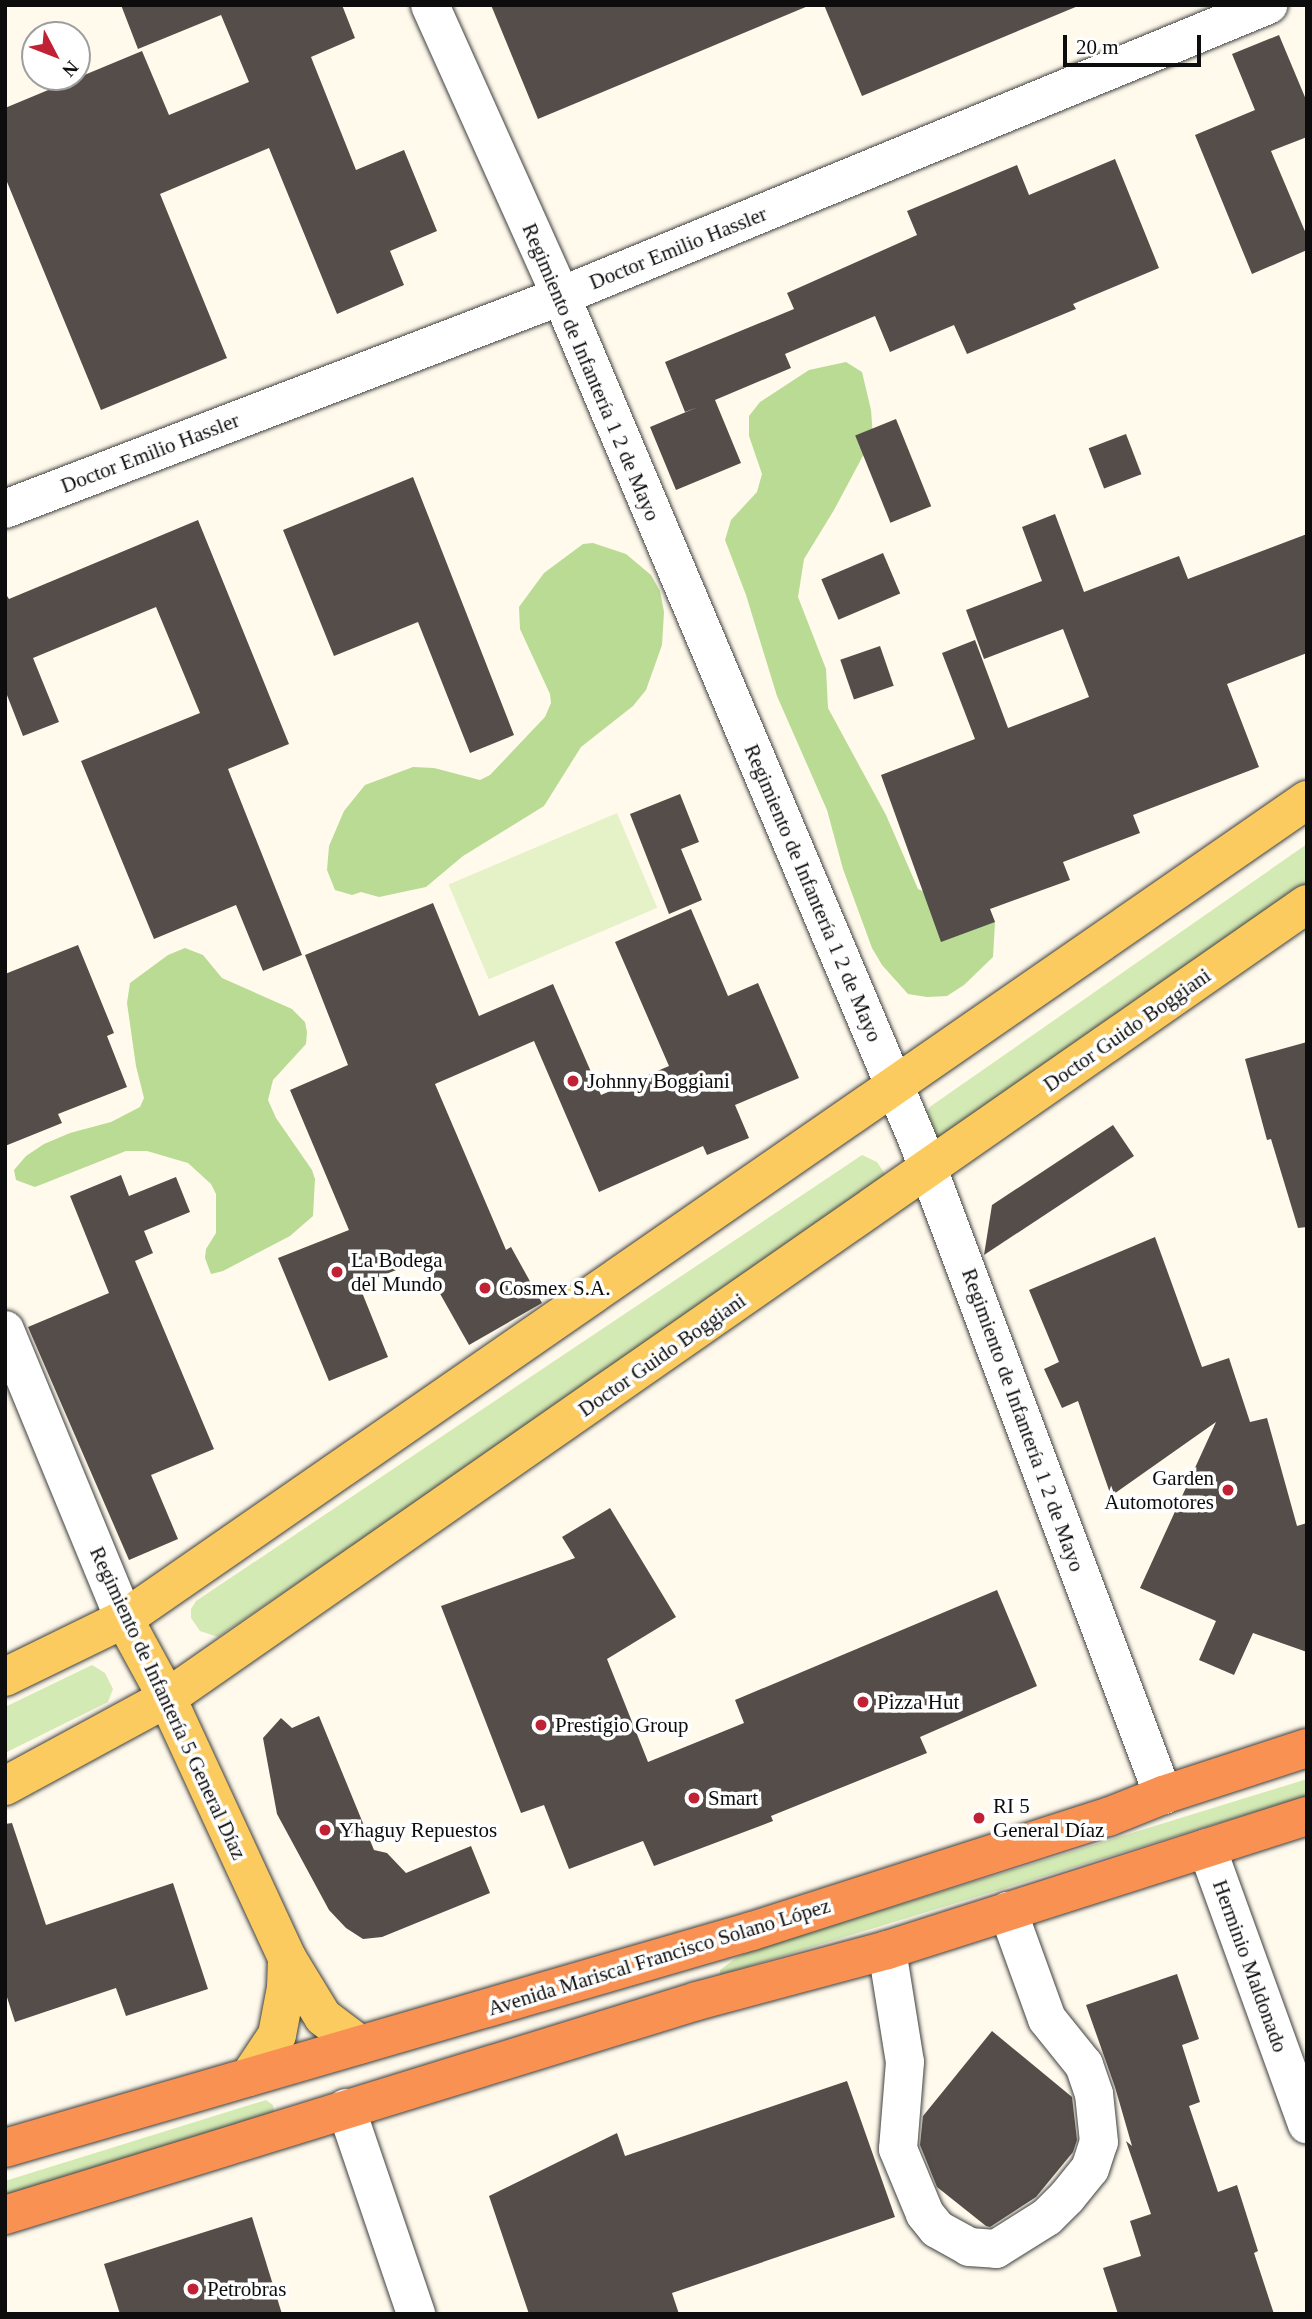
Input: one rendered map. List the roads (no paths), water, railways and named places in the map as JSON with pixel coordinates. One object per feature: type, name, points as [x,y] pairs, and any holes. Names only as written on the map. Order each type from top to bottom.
[{"type":"highway","name":"Avenida Mariscal Francisco Solano López","points":[[5,2148],[752,1931],[1108,1817],[1163,1795],[1307,1748]]},
{"type":"highway","points":[[5,2215],[698,2001],[887,1950],[1307,1816]]},
{"type":"highway","points":[[346,2108],[353,2088],[372,2067],[397,2056],[700,1961],[752,1931]]},
{"type":"main road","points":[[5,1677],[124,1619],[1307,800]]},
{"type":"main road","name":"Doctor Guido Boggiani","points":[[5,1786],[167,1698],[929,1170],[1307,904]]},
{"type":"main road","name":"Regimiento de Infantería 5 General Díaz","points":[[124,1619],[167,1698],[287,1958],[323,2017],[360,2045]]},
{"type":"main road","points":[[249,2077],[277,2035],[281,2021],[287,1958]]},
{"type":"street","name":"Regimiento de Infantería 1 2 de Mayo","points":[[430,5],[561,296],[929,1170],[1163,1795]]},
{"type":"street","name":"Doctor Emilio Hassler","points":[[5,509],[561,296],[1268,5]]},
{"type":"street","name":"Regimiento de Infantería 5 General Díaz","points":[[5,1330],[124,1619]]},
{"type":"street","name":"Herminio Maldonado","points":[[1207,1848],[1307,2124]]},
{"type":"street","points":[[887,1950],[905,2062],[898,2148],[921,2206],[937,2229],[969,2247],[996,2249],[1047,2217],[1090,2169],[1099,2142],[1094,2094],[1084,2065],[1046,2019],[1008,1911]]},
{"type":"street","points":[[346,2108],[416,2314]]},
{"type":"place","name":"Johnny Boggiani","points":[[573,1081]]},
{"type":"place","name":"La Bodega del Mundo","points":[[337,1272]]},
{"type":"place","name":"Cosmex S.A.","points":[[485,1288]]},
{"type":"place","name":"Garden Automotores","points":[[1228,1490]]},
{"type":"place","name":"Pizza Hut","points":[[863,1702]]},
{"type":"place","name":"Prestigio Group","points":[[541,1725]]},
{"type":"place","name":"Smart","points":[[694,1798]]},
{"type":"place","name":"RI 5 General Díaz","points":[[979,1818]]},
{"type":"place","name":"Yhaguy Repuestos","points":[[325,1830]]},
{"type":"place","name":"Petrobras","points":[[193,2289]]}]
